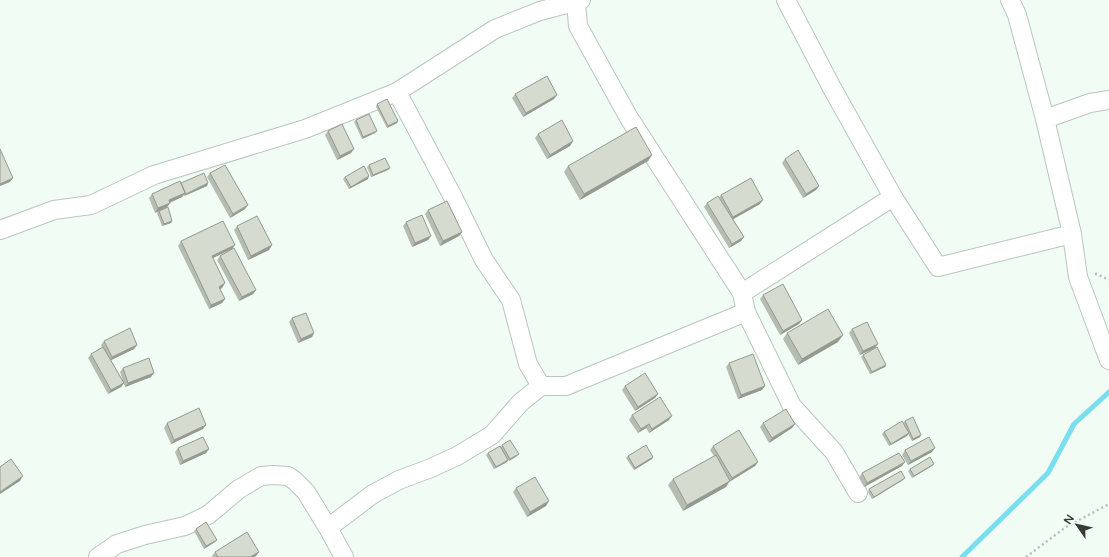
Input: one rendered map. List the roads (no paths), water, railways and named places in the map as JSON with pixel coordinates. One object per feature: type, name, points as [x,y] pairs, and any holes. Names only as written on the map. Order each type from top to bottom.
[{"type":"street","points":[[786,0],[832,88],[893,197],[938,267],[1072,234]]},
{"type":"street","points":[[1010,0],[1017,15],[1045,118],[1072,234],[1078,277],[1109,360]]},
{"type":"street","points":[[0,230],[54,210],[91,204],[154,175],[305,129],[397,92],[496,29],[538,6],[578,1],[578,26],[629,118],[742,293],[746,312],[792,406],[834,452],[858,493]]},
{"type":"street","points":[[397,92],[452,195],[484,260],[511,300],[528,364],[541,386]]},
{"type":"street","points":[[1045,118],[1090,103],[1109,100]]},
{"type":"street","points":[[742,293],[893,197]]},
{"type":"street","points":[[328,528],[373,494],[399,480],[457,456],[492,435],[521,402],[541,386],[566,386],[746,312]]},
{"type":"street","points":[[98,557],[117,544],[145,535],[185,526],[208,515],[239,489],[261,476],[282,475],[288,476],[306,492],[344,557]]},
{"type":"waterway","points":[[962,557],[1048,473],[1074,424],[1109,392]]}]
